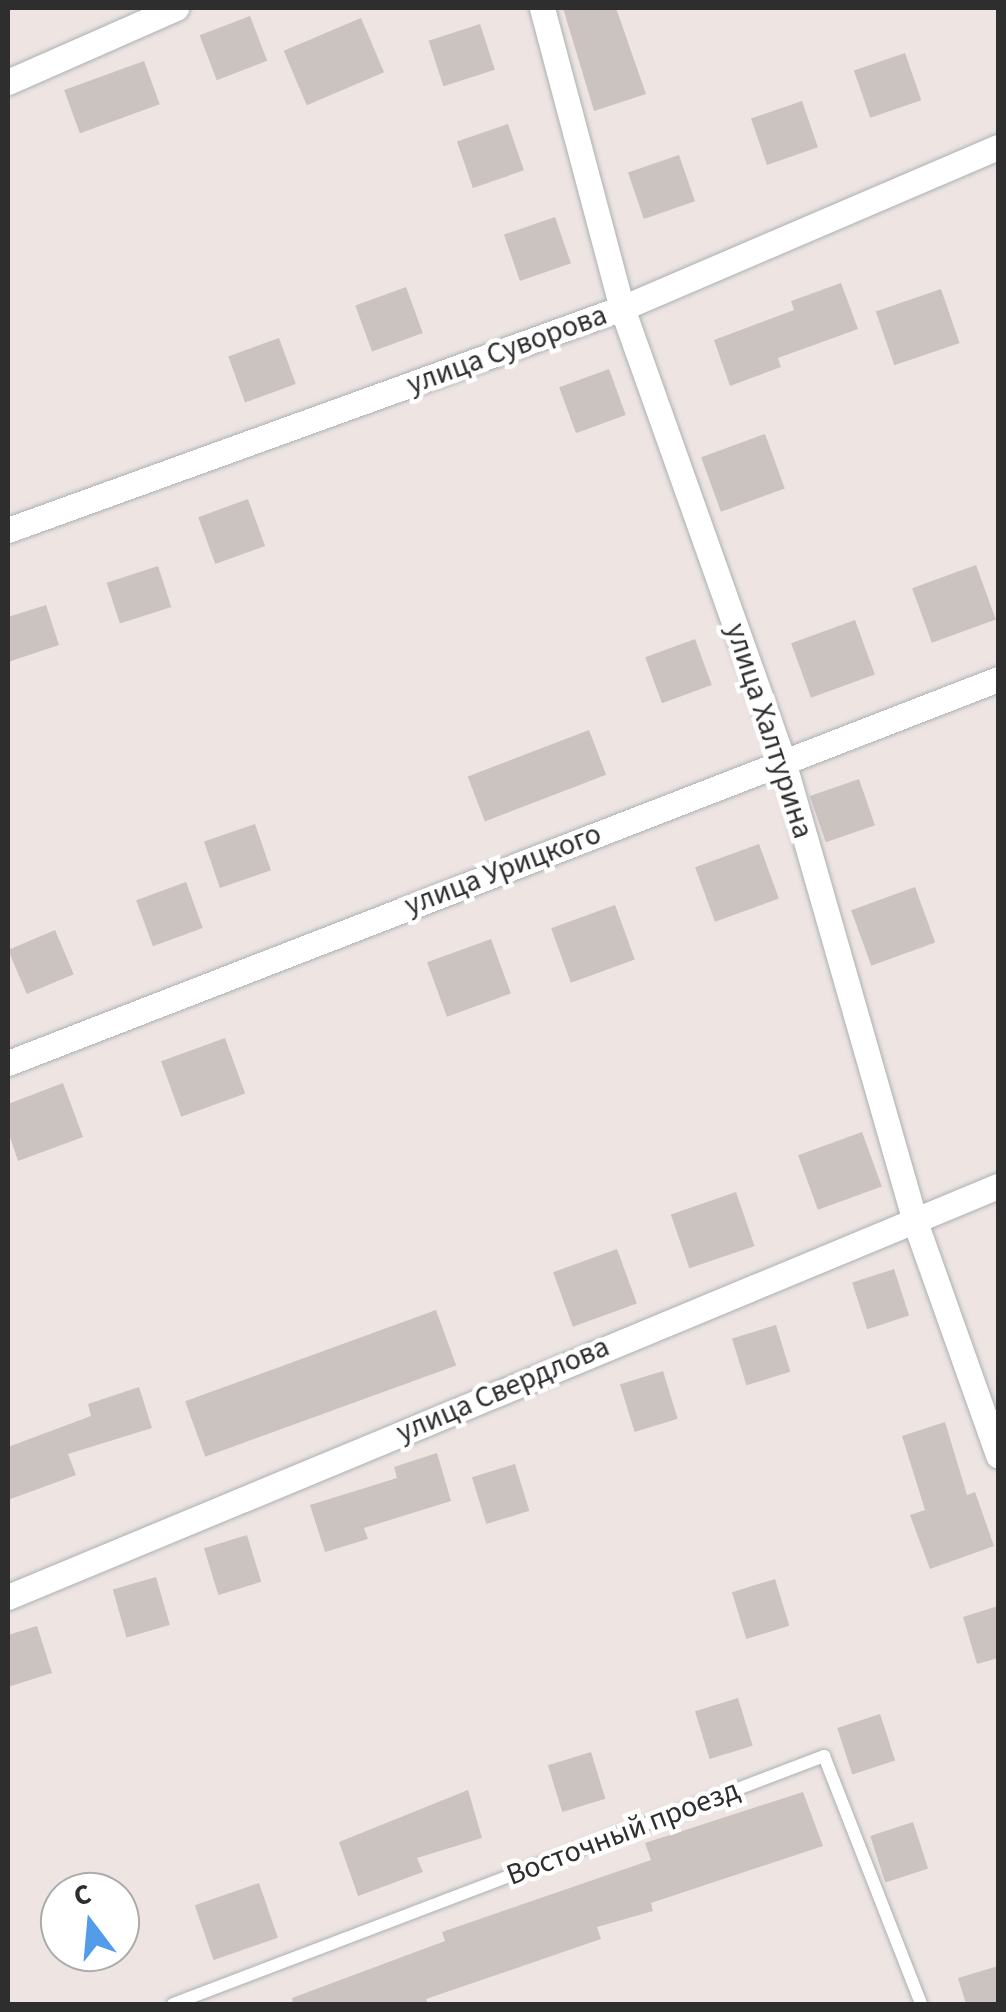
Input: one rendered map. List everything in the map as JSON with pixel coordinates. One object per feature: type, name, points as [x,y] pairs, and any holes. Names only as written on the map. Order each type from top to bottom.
[{"type":"street","points":[[8,82],[176,8]]},
{"type":"street","name":"улица Халтурина","points":[[542,8],[622,308],[783,762],[914,1218],[998,1454]]},
{"type":"street","name":"улица Суворова","points":[[8,530],[622,308],[998,147]]},
{"type":"street","name":"улица Урицкого","points":[[8,1062],[998,680]]},
{"type":"street","name":"улица Свердлова","points":[[8,1596],[998,1186]]},
{"type":"lane","name":"Восточный проезд","points":[[173,2004],[824,1756],[921,2004]]},
{"type":"building","points":[[563,8],[616,8],[646,94],[594,111]]},
{"type":"building","points":[[250,16],[267,61],[217,80],[200,35]]},
{"type":"building","points":[[361,18],[384,72],[307,105],[284,51]]},
{"type":"building","points":[[480,24],[495,70],[443,86],[429,41]]},
{"type":"building","points":[[905,53],[921,100],[870,118],[854,71]]},
{"type":"building","points":[[144,61],[160,104],[80,133],[64,90]]},
{"type":"building","points":[[802,101],[818,147],[767,165],[751,119]]},
{"type":"building","points":[[508,124],[524,170],[473,188],[457,142]]},
{"type":"building","points":[[679,155],[695,201],[644,219],[628,173]]},
{"type":"building","points":[[555,217],[571,263],[520,281],[504,235]]},
{"type":"building","points":[[841,283],[858,329],[778,358],[781,367],[730,386],[714,340],[794,310],[791,301]]},
{"type":"building","points":[[406,287],[423,333],[372,352],[355,305]]},
{"type":"building","points":[[941,289],[960,343],[894,365],[876,311]]},
{"type":"building","points":[[279,338],[296,384],[245,403],[228,356]]},
{"type":"building","points":[[609,369],[626,415],[576,433],[559,387]]},
{"type":"building","points":[[765,434],[785,489],[721,512],[701,457]]},
{"type":"building","points":[[248,499],[265,546],[215,564],[198,517]]},
{"type":"building","points":[[976,565],[996,620],[932,643],[912,588]]},
{"type":"building","points":[[158,566],[171,607],[120,624],[107,583]]},
{"type":"building","points":[[46,605],[59,645],[8,662],[8,617]]},
{"type":"building","points":[[855,620],[875,675],[811,698],[791,643]]},
{"type":"building","points":[[695,639],[712,685],[662,703],[645,657]]},
{"type":"building","points":[[589,730],[606,775],[485,821],[468,777]]},
{"type":"building","points":[[859,779],[875,825],[826,842],[810,796]]},
{"type":"building","points":[[255,824],[271,870],[220,888],[204,842]]},
{"type":"building","points":[[759,844],[779,899],[715,922],[695,867]]},
{"type":"building","points":[[186,882],[203,928],[153,946],[136,900]]},
{"type":"building","points":[[915,887],[935,942],[871,966],[851,910]]},
{"type":"building","points":[[615,905],[635,960],[571,983],[551,928]]},
{"type":"building","points":[[55,930],[74,974],[27,994],[8,950]]},
{"type":"building","points":[[491,939],[511,994],[447,1017],[427,962]]},
{"type":"building","points":[[225,1038],[245,1093],[181,1117],[161,1061]]},
{"type":"building","points":[[63,1083],[83,1137],[18,1161],[8,1131],[8,1104]]},
{"type":"building","points":[[862,1132],[882,1187],[818,1210],[798,1155]]},
{"type":"building","points":[[736,1192],[755,1246],[689,1268],[671,1214]]},
{"type":"building","points":[[617,1249],[637,1304],[573,1327],[553,1272]]},
{"type":"building","points":[[894,1269],[909,1316],[867,1329],[852,1283]]},
{"type":"building","points":[[436,1310],[456,1365],[205,1457],[185,1401]]},
{"type":"building","points":[[776,1325],[790,1372],[746,1385],[732,1338]]},
{"type":"building","points":[[663,1371],[678,1419],[635,1432],[620,1384]]},
{"type":"building","points":[[139,1387],[152,1428],[68,1454],[76,1475],[8,1500],[8,1447],[91,1416],[88,1404]]},
{"type":"building","points":[[945,1422],[967,1495],[975,1492],[994,1546],[930,1569],[910,1515],[925,1510],[902,1436]]},
{"type":"building","points":[[437,1453],[451,1501],[364,1528],[368,1539],[325,1552],[310,1505],[397,1478],[394,1467]]},
{"type":"building","points":[[515,1464],[529,1511],[486,1524],[472,1477]]},
{"type":"building","points":[[247,1535],[261,1582],[218,1595],[204,1548]]},
{"type":"building","points":[[156,1577],[170,1625],[127,1637],[113,1589]]},
{"type":"building","points":[[775,1579],[789,1626],[746,1639],[732,1592]]},
{"type":"building","points":[[998,1606],[998,1658],[977,1664],[963,1617]]},
{"type":"building","points":[[37,1626],[52,1673],[8,1687],[8,1635]]},
{"type":"building","points":[[738,1698],[753,1746],[710,1759],[695,1711]]},
{"type":"building","points":[[880,1714],[895,1761],[852,1775],[837,1728]]},
{"type":"building","points":[[591,1752],[605,1799],[562,1812],[548,1765]]},
{"type":"building","points":[[468,1790],[482,1838],[417,1858],[423,1872],[358,1896],[339,1842]]},
{"type":"building","points":[[803,1792],[823,1846],[651,1903],[653,1911],[597,1927],[601,1939],[426,1999],[428,2004],[293,2004],[292,1998],[445,1941],[442,1932],[651,1860],[645,1843]]},
{"type":"building","points":[[913,1822],[928,1869],[885,1883],[870,1836]]},
{"type":"building","points":[[259,1883],[278,1938],[214,1960],[195,1905]]},
{"type":"building","points":[[998,1966],[998,2004],[966,2004],[958,1978]]}]
